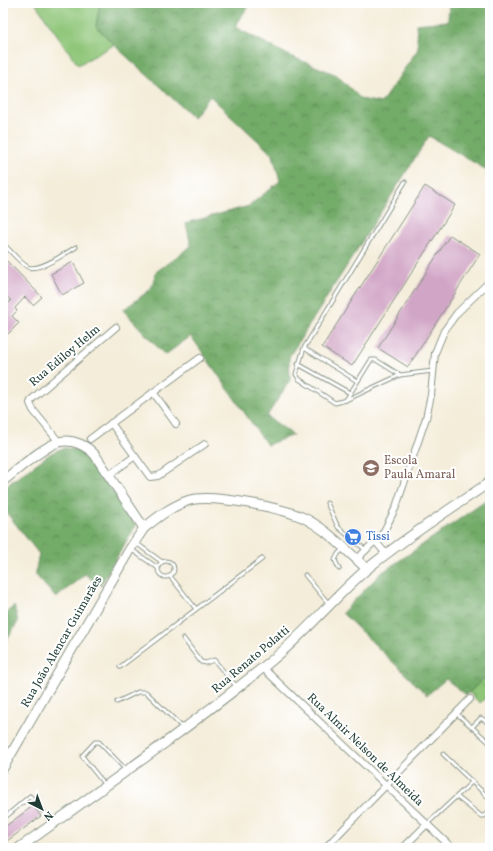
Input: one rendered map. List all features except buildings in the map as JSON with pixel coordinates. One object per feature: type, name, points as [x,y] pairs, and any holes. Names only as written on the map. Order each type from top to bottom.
[{"type":"main road","points":[[3,481],[46,449],[59,442],[74,442],[88,448],[96,456],[144,528]]},
{"type":"main road","name":"Rua Renato Polatti","points":[[20,848],[184,730],[263,668],[294,641],[329,604],[367,569],[386,554],[490,482]]},
{"type":"main road","name":"Rua João Alencar Guimarães","points":[[3,768],[132,545],[144,528],[174,506],[192,499],[209,498],[264,506],[296,514],[316,525],[367,569]]},
{"type":"street","points":[[357,559],[376,542],[390,521],[400,496],[428,412],[435,353],[444,331],[457,313],[490,281]]},
{"type":"street","name":"Rua Ediloy Helm","points":[[59,442],[32,410],[30,403],[32,399],[116,327]]},
{"type":"street","points":[[90,439],[200,358]]},
{"type":"street","points":[[153,392],[176,424]]},
{"type":"street","points":[[111,423],[148,474],[154,477],[205,444]]},
{"type":"street","points":[[109,475],[135,456]]},
{"type":"street","points":[[376,542],[386,554]]},
{"type":"street","name":"Rua Almir Nelson de Almeida","points":[[263,668],[452,848]]},
{"type":"street","points":[[325,848],[470,699]]},
{"type":"street","points":[[403,848],[427,824]]},
{"type":"lane","points":[[405,182],[304,348],[296,374],[299,379],[333,402],[346,400],[400,375],[433,371]]},
{"type":"lane","points":[[4,246],[27,266],[34,269],[47,264],[76,248]]},
{"type":"lane","points":[[304,348],[357,381]]},
{"type":"lane","points":[[346,400],[357,381],[373,359],[400,375]]},
{"type":"lane","points":[[298,364],[350,393]]},
{"type":"lane","points":[[327,503],[338,527],[367,551]]},
{"type":"lane","points":[[328,535],[338,527]]},
{"type":"lane","points":[[132,545],[162,562],[168,562],[173,565],[174,571],[170,576]]},
{"type":"lane","points":[[132,545],[158,568],[161,576],[170,576]]},
{"type":"lane","points":[[339,568],[336,558],[344,548]]},
{"type":"lane","points":[[120,667],[262,559]]},
{"type":"lane","points":[[158,568],[162,562]]},
{"type":"lane","points":[[305,575],[329,604]]},
{"type":"lane","points":[[170,576],[196,609]]},
{"type":"lane","points":[[183,638],[201,662],[206,663],[214,660],[237,688]]},
{"type":"lane","points":[[117,702],[138,692],[146,692],[184,730]]},
{"type":"lane","points":[[456,714],[490,743]]},
{"type":"lane","points":[[472,727],[481,718],[490,724]]},
{"type":"lane","points":[[106,786],[82,756],[95,742],[99,742],[127,771]]},
{"type":"lane","points":[[443,754],[490,799]]},
{"type":"lane","points":[[427,824],[472,782]]},
{"type":"lane","points":[[3,819],[30,796],[54,824]]},
{"type":"lane","points":[[457,797],[481,816],[484,816],[490,812]]},
{"type":"path","points":[[185,3],[191,6],[194,3]]},
{"type":"green space","points":[[35,3],[100,3],[96,26],[114,45],[78,65]]},
{"type":"green space","points":[[100,3],[250,3],[235,27],[290,56],[337,75],[361,99],[381,103],[418,49],[416,24],[448,21],[449,3],[490,3],[490,172],[429,136],[289,357],[290,380],[267,416],[293,435],[267,445],[191,336],[165,355],[123,310],[151,289],[156,272],[191,246],[186,223],[249,206],[280,181],[273,155],[210,96],[193,117],[114,45],[96,26]]},
{"type":"green space","points":[[63,448],[79,451],[92,460],[136,525],[100,586],[85,574],[56,598],[35,574],[39,554],[3,508],[3,488],[51,453]]},
{"type":"green space","points":[[490,498],[490,673],[466,695],[446,679],[427,695],[342,613],[380,574]]},
{"type":"green space","points":[[14,606],[18,622],[3,645],[3,612],[5,614]]},
{"type":"green space","points":[[490,673],[490,694],[480,703],[469,693]]},
{"type":"place","name":"Escola Paula Amaral","points":[[371,468]]},
{"type":"place","name":"Tissi","points":[[353,537]]}]
